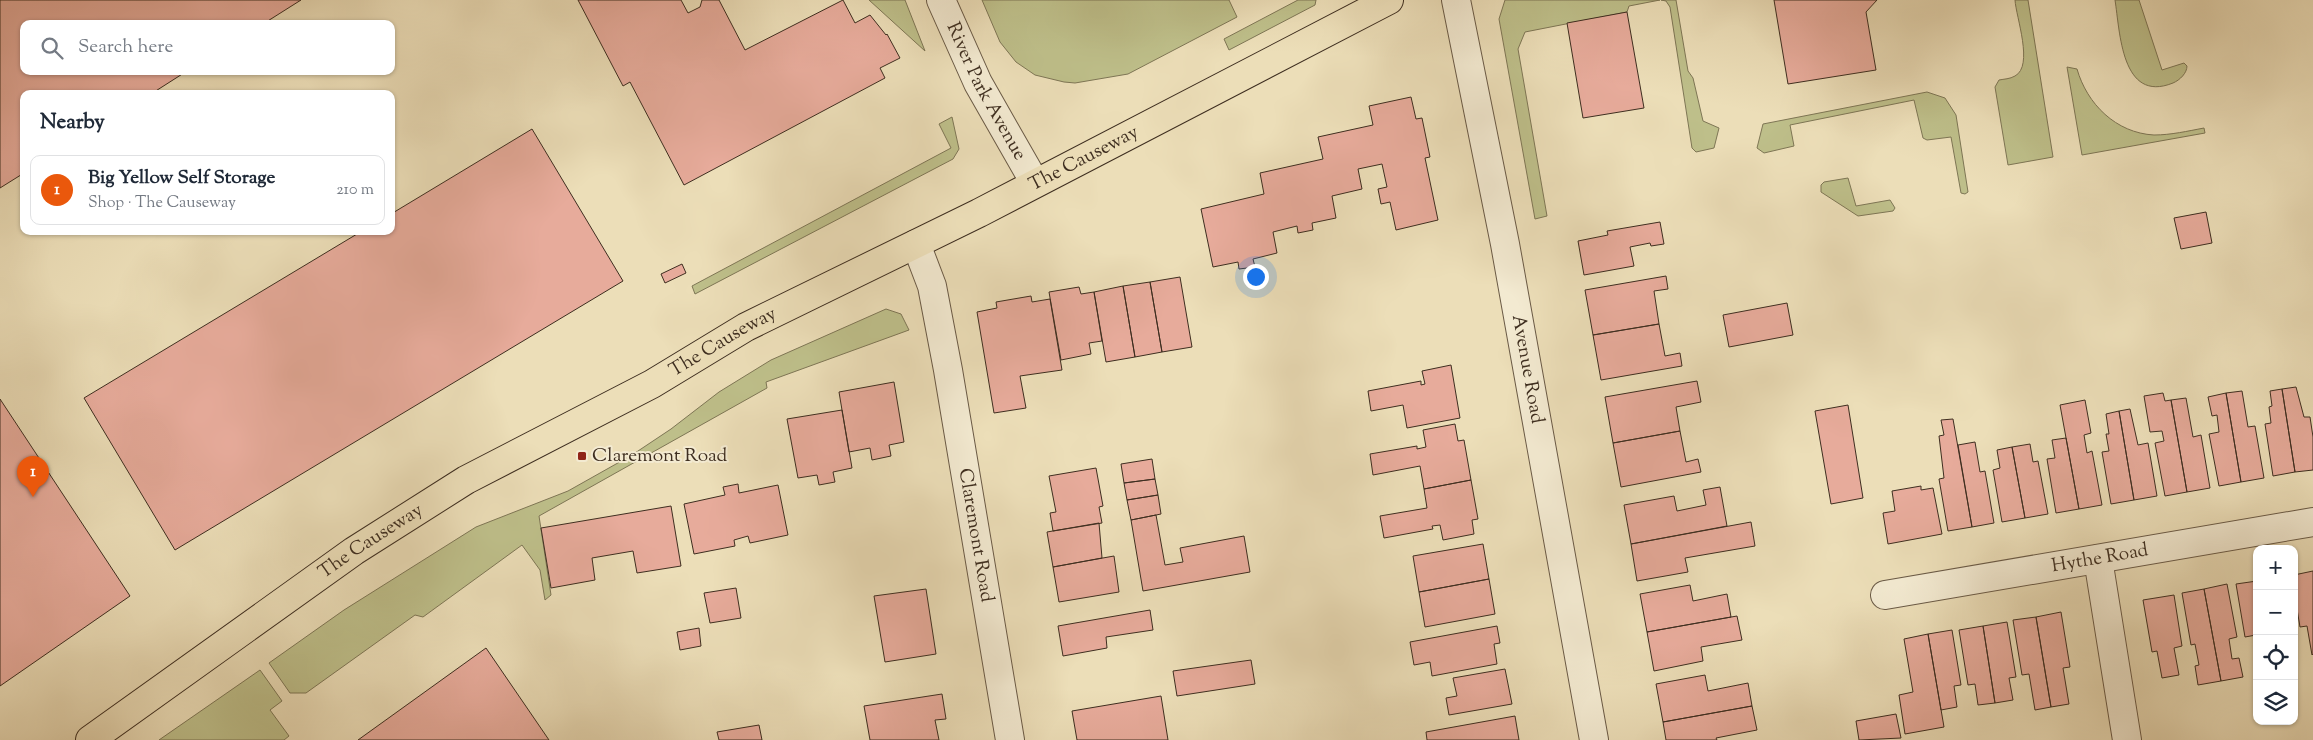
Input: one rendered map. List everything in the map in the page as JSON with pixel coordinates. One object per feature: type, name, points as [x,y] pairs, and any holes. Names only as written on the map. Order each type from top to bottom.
[{"type":"main road","name":"The Causeway","points":[[90,740],[354,551],[466,480],[652,384],[746,327],[1035,184],[1389,0]]},
{"type":"street","name":"River Park Avenue","points":[[941,0],[978,83],[1035,184]]},
{"type":"street","name":"Avenue Road","points":[[1456,0],[1505,244],[1594,740]]},
{"type":"street","name":"Claremont Road","points":[[916,244],[932,286],[948,370],[1010,740]]},
{"type":"street","name":"Hythe Road","points":[[1885,595],[2313,522]]},
{"type":"street","points":[[2098,558],[2127,740]]},
{"type":"green space","points":[[869,0],[905,0],[925,51]]},
{"type":"green space","points":[[982,0],[1229,0],[1237,17],[1128,74],[1075,83],[1035,75],[1016,62],[1000,42]]},
{"type":"green space","points":[[1298,0],[1316,0],[1315,5],[1229,50],[1224,39]]},
{"type":"green space","points":[[1505,0],[1660,0],[1629,6],[1627,12],[1525,32],[1518,49],[1547,216],[1535,219],[1499,19]]},
{"type":"green space","points":[[1661,0],[1676,0],[1688,71],[1693,78],[1703,121],[1719,128],[1714,148],[1696,152],[1692,148],[1670,7],[1666,1]]},
{"type":"green space","points":[[2015,0],[2028,0],[2053,157],[2008,165],[1995,87],[1999,80],[2015,76],[2020,71],[2023,62],[2024,52]]},
{"type":"green space","points":[[2115,0],[2139,0],[2162,70],[2184,63],[2187,69],[2181,78],[2173,83],[2156,87],[2143,83],[2133,74],[2126,61],[2122,45]]},
{"type":"green space","points":[[2067,67],[2077,69],[2088,94],[2096,105],[2105,114],[2127,129],[2154,135],[2173,134],[2204,128],[2205,133],[2082,155]]},
{"type":"green space","points":[[1927,92],[1945,98],[1956,115],[1968,192],[1965,194],[1961,193],[1951,137],[1927,140],[1923,138],[1914,100],[1790,125],[1794,146],[1764,153],[1757,148],[1763,124]]},
{"type":"green space","points":[[952,117],[959,149],[953,159],[695,294],[692,286],[951,148],[939,124]]},
{"type":"green space","points":[[1848,178],[1856,206],[1890,200],[1895,208],[1893,211],[1858,216],[1821,192],[1821,185],[1824,182]]},
{"type":"green space","points":[[886,309],[901,314],[909,330],[766,382],[767,388],[539,516],[551,595],[545,600],[540,570],[522,545],[423,617],[415,615],[306,693],[290,693],[269,663],[344,610],[476,527],[568,491],[632,455],[671,429],[719,392],[771,360]]},
{"type":"green space","points":[[260,670],[282,701],[270,710],[289,736],[284,740],[159,740]]},
{"type":"building","points":[[0,0],[301,0],[269,20],[20,20],[20,75],[181,75],[157,90],[20,90],[20,176],[0,188]]},
{"type":"building","points":[[578,0],[681,0],[688,13],[700,7],[702,0],[719,0],[745,50],[843,0],[855,23],[870,15],[887,34],[900,58],[880,68],[885,78],[684,185],[630,82],[623,86]]},
{"type":"building","points":[[1774,0],[1877,0],[1866,12],[1876,70],[1788,84]]},
{"type":"building","points":[[1627,12],[1644,108],[1583,118],[1567,23]]},
{"type":"building","points":[[1411,97],[1416,119],[1422,118],[1430,157],[1425,158],[1438,220],[1396,230],[1390,202],[1381,204],[1378,189],[1387,187],[1382,164],[1358,169],[1362,189],[1332,196],[1336,218],[1312,223],[1313,230],[1298,233],[1297,226],[1273,232],[1277,253],[1253,259],[1255,267],[1239,269],[1238,262],[1213,267],[1201,209],[1264,194],[1260,173],[1323,159],[1318,137],[1373,125],[1369,106]]},
{"type":"building","points":[[532,129],[623,281],[175,550],[84,398],[355,235],[395,235],[395,212]]},
{"type":"building","points":[[2206,212],[2212,243],[2181,249],[2174,218]]},
{"type":"building","points":[[1660,222],[1664,244],[1651,246],[1650,243],[1630,247],[1634,266],[1584,275],[1578,241],[1608,235],[1607,231]]},
{"type":"building","points":[[682,264],[686,273],[665,283],[661,274]]},
{"type":"building","points":[[1666,276],[1668,289],[1654,291],[1659,324],[1593,335],[1585,290]]},
{"type":"building","points":[[1180,277],[1192,347],[1162,352],[1150,282]]},
{"type":"building","points":[[1150,282],[1162,352],[1135,357],[1123,286]]},
{"type":"building","points":[[1123,286],[1135,357],[1106,362],[1094,292]]},
{"type":"building","points":[[1079,287],[1081,294],[1094,292],[1102,341],[1089,343],[1091,354],[1061,360],[1049,292]]},
{"type":"building","points":[[1031,296],[1032,302],[1050,299],[1062,370],[1020,376],[1026,408],[994,413],[977,312],[997,308],[996,302]]},
{"type":"building","points":[[1787,303],[1793,335],[1729,347],[1723,315]]},
{"type":"building","points":[[1659,324],[1665,356],[1680,353],[1682,366],[1601,380],[1593,335]]},
{"type":"building","points":[[1451,365],[1460,418],[1407,428],[1403,405],[1371,411],[1368,391],[1421,381],[1421,385],[1425,384],[1422,371]]},
{"type":"building","points":[[1697,381],[1701,402],[1676,407],[1680,431],[1613,443],[1605,397]]},
{"type":"building","points":[[894,382],[904,442],[889,445],[891,456],[872,460],[870,448],[849,452],[839,392]]},
{"type":"building","points":[[2296,387],[2304,417],[2310,417],[2313,437],[2313,470],[2295,472],[2282,389]]},
{"type":"building","points":[[2282,389],[2295,472],[2273,476],[2265,424],[2271,423],[2269,407],[2272,406],[2270,391]]},
{"type":"building","points":[[2242,391],[2248,427],[2255,426],[2264,478],[2241,482],[2226,393]]},
{"type":"building","points":[[2163,393],[2165,401],[2171,400],[2187,492],[2165,496],[2155,443],[2164,441],[2162,431],[2150,432],[2144,396]]},
{"type":"building","points":[[2226,393],[2241,482],[2219,486],[2209,434],[2219,432],[2217,415],[2212,416],[2208,397]]},
{"type":"building","points":[[2186,398],[2193,437],[2201,435],[2210,488],[2187,492],[2171,400]]},
{"type":"building","points":[[0,399],[130,596],[0,686]]},
{"type":"building","points":[[2085,400],[2091,433],[2084,435],[2087,453],[2092,451],[2102,505],[2079,509],[2060,405]]},
{"type":"building","points":[[1848,405],[1863,498],[1831,504],[1815,411]]},
{"type":"building","points":[[2130,409],[2138,445],[2148,443],[2157,496],[2134,500],[2119,411]]},
{"type":"building","points":[[842,410],[852,468],[833,472],[835,482],[819,485],[817,475],[798,478],[787,419]]},
{"type":"building","points":[[2119,411],[2134,500],[2111,504],[2102,452],[2109,451],[2106,434],[2109,434],[2106,414]]},
{"type":"building","points":[[1953,419],[1972,527],[1948,531],[1939,479],[1944,478],[1939,436],[1944,435],[1941,420]]},
{"type":"building","points":[[1455,424],[1458,441],[1464,440],[1471,480],[1424,489],[1420,466],[1373,475],[1370,454],[1417,446],[1417,449],[1426,447],[1423,430]]},
{"type":"building","points":[[1680,431],[1686,462],[1698,459],[1701,472],[1621,487],[1613,443]]},
{"type":"building","points":[[2066,438],[2079,509],[2056,513],[2047,459],[2055,458],[2052,440]]},
{"type":"building","points":[[1975,442],[1980,472],[1985,471],[1994,523],[1972,527],[1958,445]]},
{"type":"building","points":[[2030,444],[2033,462],[2038,461],[2048,514],[2025,518],[2012,447]]},
{"type":"building","points":[[2012,447],[2025,518],[2002,522],[1993,470],[2000,468],[1997,450]]},
{"type":"building","points":[[1152,459],[1155,479],[1124,483],[1121,464]]},
{"type":"building","points":[[1096,468],[1103,506],[1099,507],[1102,523],[1053,531],[1050,513],[1056,512],[1049,476]]},
{"type":"building","points":[[1155,479],[1158,495],[1127,500],[1124,483]]},
{"type":"building","points":[[1471,480],[1478,519],[1472,520],[1474,534],[1443,540],[1440,525],[1432,526],[1433,529],[1384,538],[1380,516],[1427,508],[1424,489]]},
{"type":"building","points":[[738,484],[739,493],[778,485],[788,535],[750,543],[748,536],[734,540],[735,546],[694,554],[684,504],[725,495],[723,487]]},
{"type":"building","points":[[1921,486],[1921,490],[1933,488],[1942,534],[1888,544],[1883,513],[1895,511],[1892,491]]},
{"type":"building","points":[[1720,487],[1727,526],[1631,544],[1624,505],[1674,496],[1677,511],[1706,505],[1703,490]]},
{"type":"building","points":[[1158,495],[1161,514],[1131,520],[1127,500]]},
{"type":"building","points":[[671,506],[681,566],[637,573],[633,551],[592,558],[595,580],[551,588],[541,528]]},
{"type":"building","points":[[1156,515],[1165,565],[1183,562],[1180,548],[1244,536],[1250,572],[1143,591],[1131,520]]},
{"type":"building","points":[[1751,522],[1755,546],[1685,558],[1688,572],[1637,581],[1631,544]]},
{"type":"building","points":[[1099,523],[1102,558],[1053,567],[1047,532]]},
{"type":"building","points":[[1483,544],[1489,579],[1419,592],[1413,556]]},
{"type":"building","points":[[1114,556],[1119,592],[1059,602],[1053,567]]},
{"type":"building","points":[[2313,571],[2312,655],[2307,626],[2300,627],[2298,615],[2298,574]]},
{"type":"building","points":[[1489,579],[1495,614],[1425,627],[1419,592]]},
{"type":"building","points":[[2253,582],[2253,636],[2245,637],[2236,584]]},
{"type":"building","points":[[2227,584],[2237,637],[2229,639],[2232,659],[2239,658],[2243,677],[2221,681],[2204,589]]},
{"type":"building","points":[[1690,585],[1693,601],[1727,594],[1731,617],[1647,632],[1640,594]]},
{"type":"building","points":[[736,588],[741,618],[710,623],[704,593]]},
{"type":"building","points":[[926,589],[936,654],[885,662],[874,596]]},
{"type":"building","points":[[2204,589],[2221,681],[2198,685],[2195,666],[2199,665],[2195,644],[2191,645],[2182,593]]},
{"type":"building","points":[[2174,595],[2182,646],[2174,648],[2179,675],[2162,678],[2157,651],[2152,652],[2143,600]]},
{"type":"building","points":[[1150,610],[1153,630],[1106,637],[1107,648],[1063,656],[1058,626]]},
{"type":"building","points":[[2061,612],[2070,667],[2063,668],[2069,704],[2051,707],[2036,617]]},
{"type":"building","points":[[1737,616],[1742,640],[1701,647],[1703,661],[1654,671],[1647,632]]},
{"type":"building","points":[[2036,617],[2051,707],[2035,710],[2029,674],[2022,675],[2013,620]]},
{"type":"building","points":[[2007,622],[2016,677],[2009,678],[2013,700],[1995,703],[1983,626]]},
{"type":"building","points":[[1497,626],[1500,643],[1494,644],[1497,664],[1432,676],[1430,662],[1414,665],[1410,642]]},
{"type":"building","points":[[1983,626],[1995,703],[1978,705],[1975,684],[1968,685],[1959,630]]},
{"type":"building","points":[[699,628],[701,646],[680,650],[677,632]]},
{"type":"building","points":[[1952,630],[1961,685],[1954,686],[1957,707],[1941,710],[1928,634]]},
{"type":"building","points":[[1928,634],[1944,727],[1905,734],[1899,695],[1913,692],[1904,639]]},
{"type":"building","points":[[486,648],[549,740],[358,740]]},
{"type":"building","points":[[1251,660],[1255,684],[1177,696],[1173,671]]},
{"type":"building","points":[[1505,669],[1512,704],[1449,715],[1446,698],[1457,696],[1453,678]]},
{"type":"building","points":[[1705,675],[1708,691],[1748,683],[1752,706],[1663,722],[1656,684]]},
{"type":"building","points":[[942,694],[946,719],[935,720],[939,740],[870,740],[864,706]]},
{"type":"building","points":[[1161,696],[1168,740],[1077,740],[1072,711]]},
{"type":"building","points":[[1752,706],[1757,730],[1716,738],[1717,740],[1666,740],[1663,722]]},
{"type":"building","points":[[1896,714],[1901,738],[1859,740],[1856,721]]},
{"type":"building","points":[[1515,716],[1519,740],[1427,740],[1426,732]]},
{"type":"building","points":[[759,725],[762,740],[719,740],[717,732]]},
{"type":"place","name":"Claremont Road","points":[[582,456]]},
{"type":"place","name":"Big Yellow Self Storage","points":[[33,497]]}]
